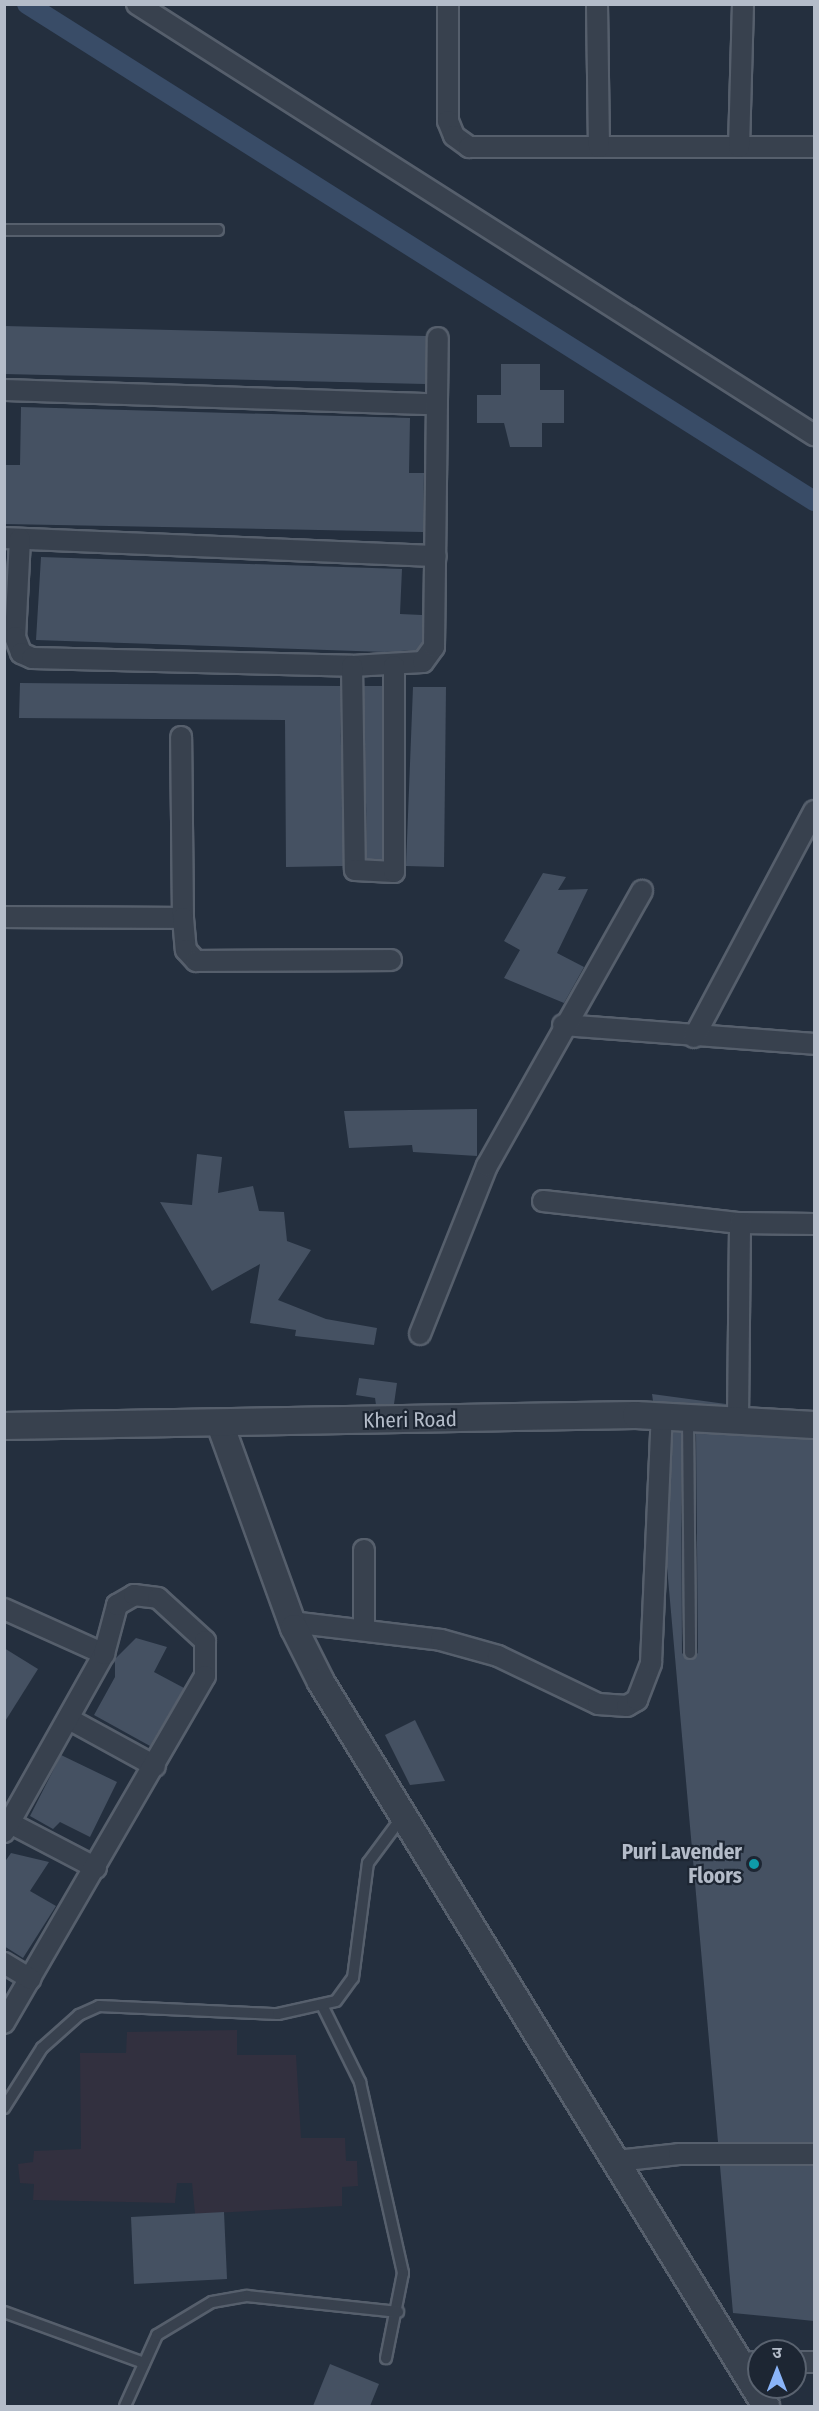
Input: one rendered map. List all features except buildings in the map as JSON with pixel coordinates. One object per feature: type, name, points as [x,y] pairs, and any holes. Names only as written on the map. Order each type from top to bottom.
[{"type":"street","points":[[137,4],[814,435]]},
{"type":"street","points":[[447,4],[448,121],[454,136],[469,147],[814,147]]},
{"type":"street","points":[[597,4],[599,147]]},
{"type":"street","points":[[739,147],[742,4]]},
{"type":"street","points":[[436,556],[12,538],[15,637],[21,653],[32,658],[394,666],[431,657],[436,556],[438,338]]},
{"type":"street","points":[[4,390],[437,404]]},
{"type":"street","points":[[352,666],[355,870],[394,872],[394,666]]},
{"type":"street","points":[[182,737],[183,918],[186,950],[196,961],[391,960]]},
{"type":"street","points":[[694,1037],[814,811]]},
{"type":"street","points":[[420,1334],[487,1166],[563,1025],[642,891]]},
{"type":"street","points":[[4,917],[183,918]]},
{"type":"street","points":[[563,1025],[694,1037],[814,1044]]},
{"type":"street","points":[[543,1201],[740,1223],[814,1224]]},
{"type":"street","points":[[738,1418],[740,1223]]},
{"type":"street","points":[[291,1622],[441,1640],[498,1656],[598,1704],[627,1706],[637,1700],[651,1663],[662,1415]]},
{"type":"street","name":"Kheri Road","points":[[4,1426],[662,1415],[738,1418],[814,1425]]},
{"type":"street","points":[[220,1424],[291,1622],[321,1682],[402,1817],[617,2160],[747,2360]]},
{"type":"street","points":[[364,1550],[364,1629]]},
{"type":"street","points":[[4,2023],[96,1868],[205,1676],[205,1641],[158,1599],[134,1595],[117,1605],[104,1654],[7,1827],[96,1868]]},
{"type":"street","points":[[4,1609],[104,1654]]},
{"type":"street","points":[[69,1719],[155,1766]]},
{"type":"street","points":[[4,1963],[31,1979]]},
{"type":"street","points":[[617,2160],[679,2154],[814,2154]]},
{"type":"lane","points":[[4,230],[218,230]]},
{"type":"lane","points":[[688,1416],[690,1653]]},
{"type":"lane","points":[[4,2108],[42,2049],[79,2014],[99,2006],[278,2014],[323,2007],[350,1987],[368,1863],[402,1817]]},
{"type":"lane","points":[[323,2007],[365,2099],[403,2273],[398,2312],[386,2358]]},
{"type":"lane","points":[[125,2406],[157,2336],[171,2324],[227,2298],[398,2312]]},
{"type":"lane","points":[[4,2312],[144,2362]]},
{"type":"shaded area","points":[[237,2030],[237,2055],[296,2055],[301,2138],[345,2138],[346,2161],[357,2161],[358,2186],[342,2187],[342,2206],[195,2214],[192,2183],[177,2183],[175,2203],[33,2200],[34,2184],[20,2183],[18,2164],[33,2162],[34,2151],[81,2149],[80,2053],[126,2053],[127,2032]]},
{"type":"waterway","points":[[27,4],[814,501]]},
{"type":"place","name":"Puri Lavender Floors","points":[[754,1864]]}]
